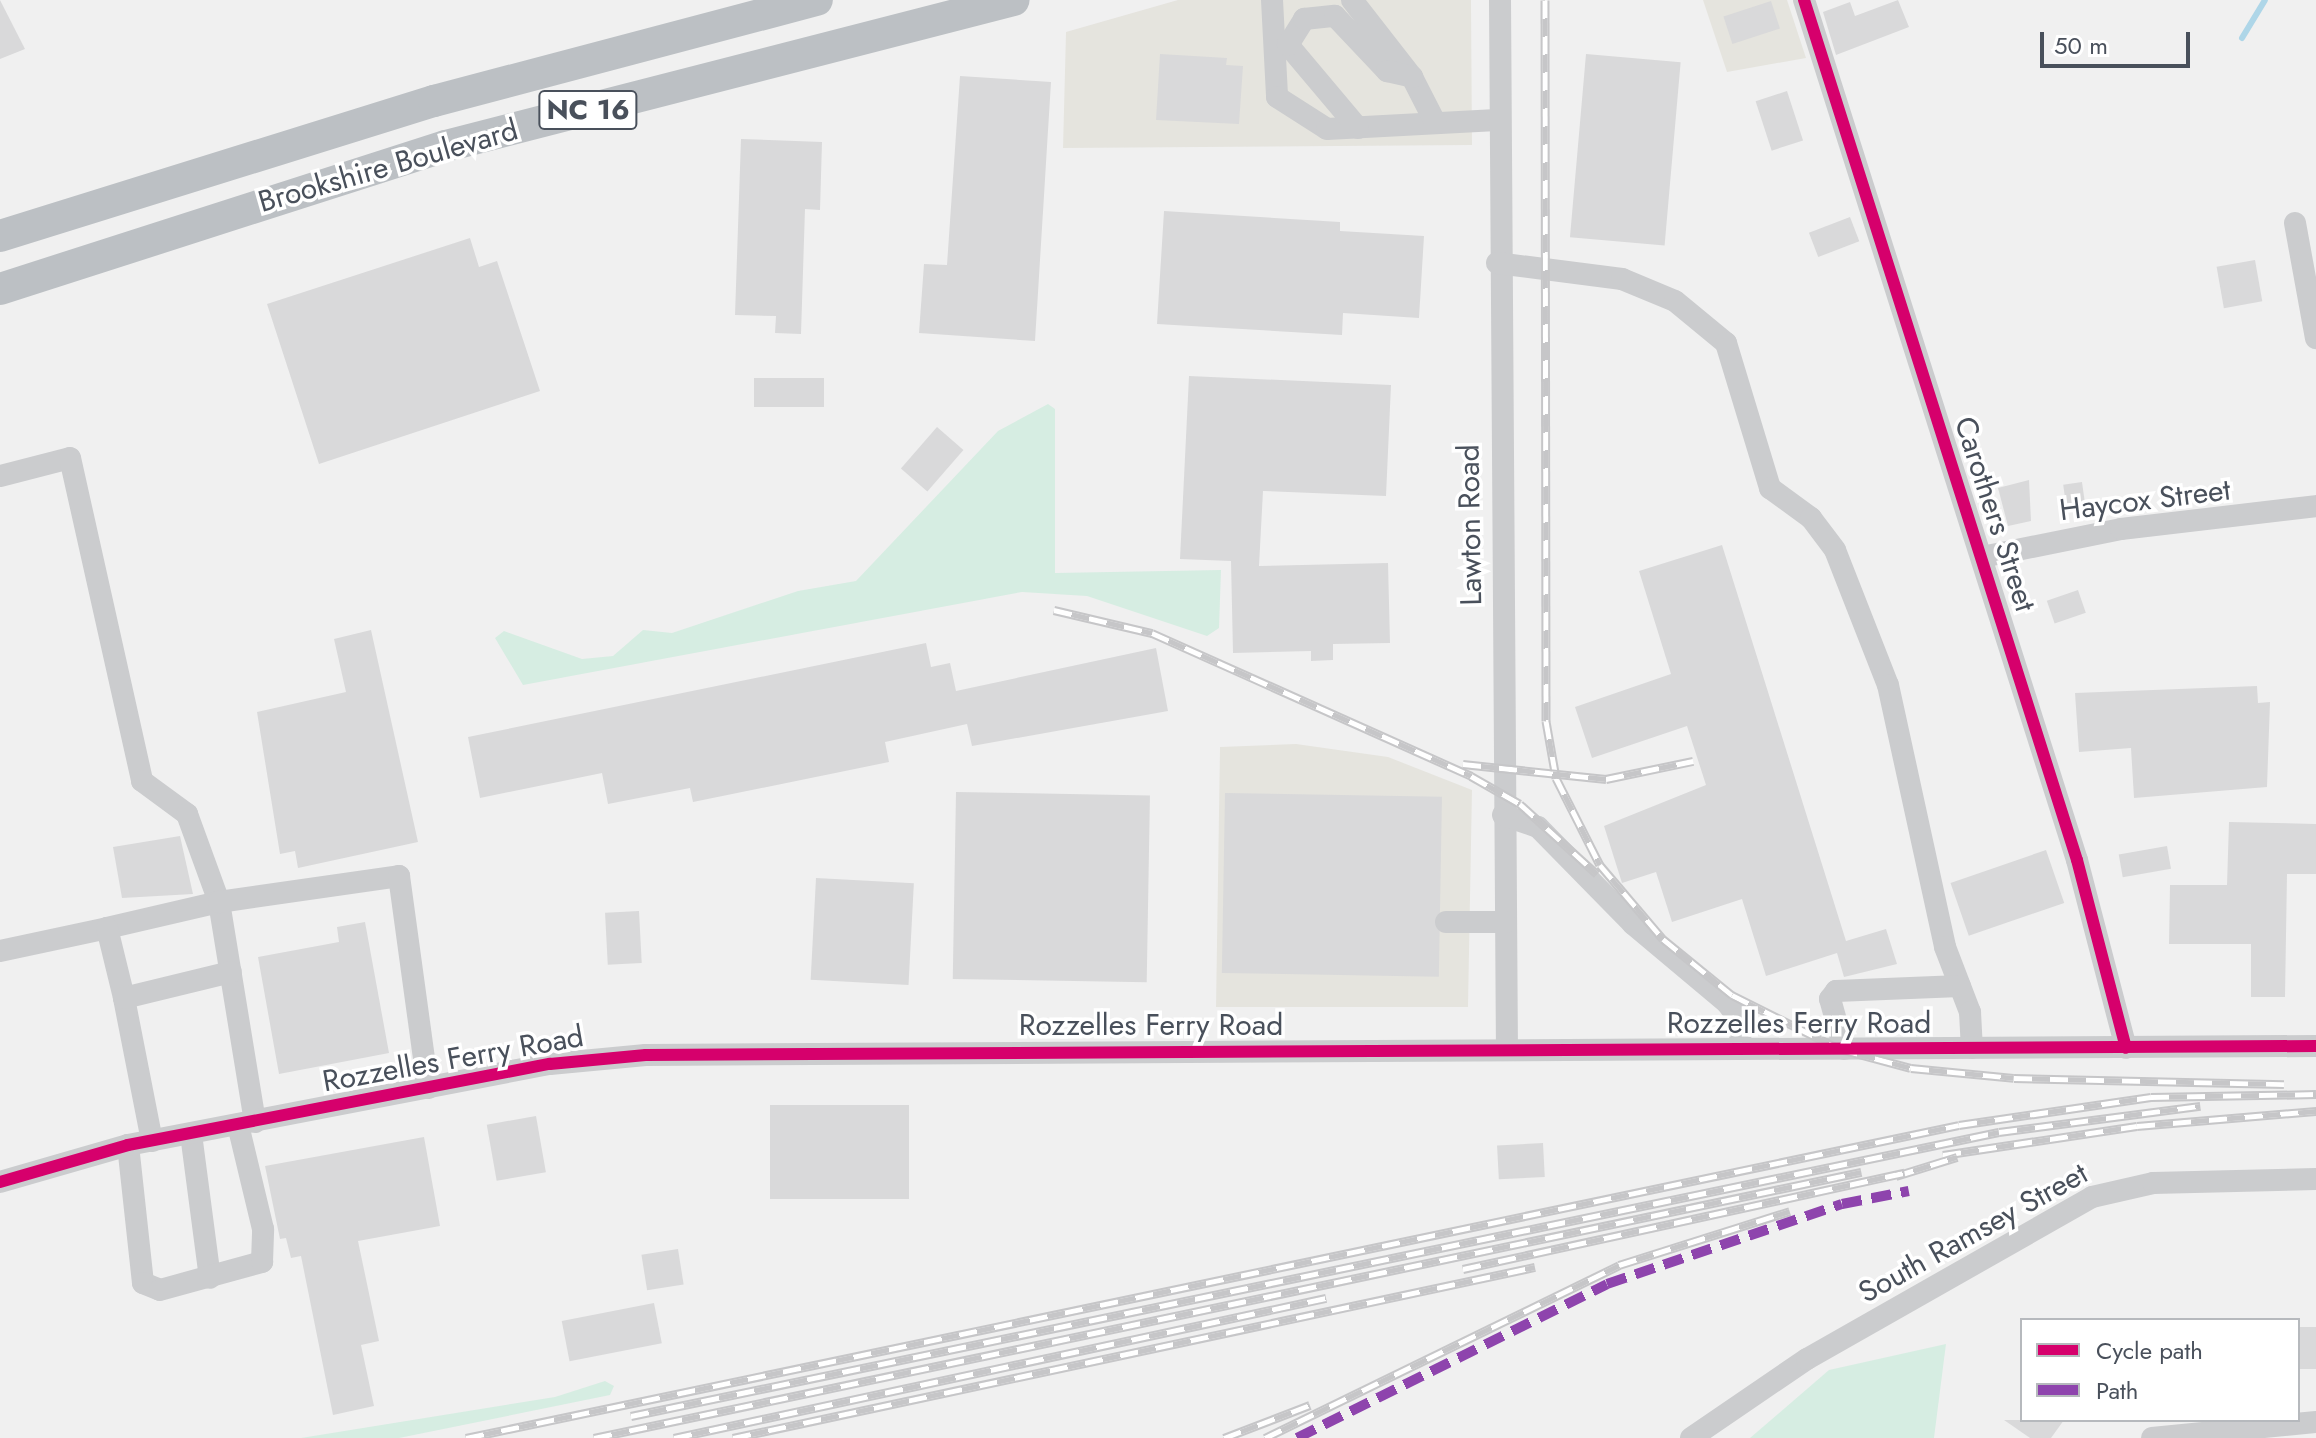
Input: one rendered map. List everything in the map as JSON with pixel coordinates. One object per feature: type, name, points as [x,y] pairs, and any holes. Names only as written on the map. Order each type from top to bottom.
[{"type":"highway","name":"Brookshire Boulevard","points":[[0,236],[50,217],[434,101],[817,0]]},
{"type":"highway","name":"Brookshire Boulevard","points":[[0,289],[64,265],[446,146],[1014,0]]},
{"type":"highway","points":[[50,217],[64,265]]},
{"type":"street","points":[[1272,0],[1277,97],[1327,129],[1497,120]]},
{"type":"street","points":[[1352,0],[1412,77],[1435,122]]},
{"type":"street","name":"Lawton Road","points":[[1500,0],[1497,263],[1507,1050]]},
{"type":"street","name":"Carothers Street","points":[[1804,0],[2077,860],[2126,1048]]},
{"type":"street","points":[[1358,128],[1288,45],[1304,19],[1335,16],[1387,71],[1412,77]]},
{"type":"street","points":[[2295,223],[2316,338]]},
{"type":"street","points":[[1497,263],[1622,279],[1675,301],[1726,343],[1770,488],[1811,518],[1835,550],[1871,636],[1960,986],[1972,1048]]},
{"type":"street","points":[[0,476],[70,458],[142,781],[187,814],[219,902],[231,972],[246,1124],[265,1250],[262,1262],[160,1290],[143,1283],[128,1145]]},
{"type":"street","name":"Haycox Street","points":[[1982,557],[2121,529],[2316,506]]},
{"type":"street","points":[[1503,815],[1538,827],[1633,924],[1727,1003],[1739,1019],[1741,1049]]},
{"type":"street","points":[[0,951],[219,902],[399,876],[428,1088]]},
{"type":"street","points":[[1446,922],[1505,922]]},
{"type":"street","points":[[107,928],[152,1141]]},
{"type":"street","points":[[124,998],[231,972]]},
{"type":"street","points":[[1844,1049],[1830,999],[1836,991],[1960,986]]},
{"type":"street","name":"Rozzelles Ferry Road","points":[[0,1182],[128,1145],[550,1064],[715,1052],[2316,1046]]},
{"type":"street","points":[[191,1134],[210,1278]]},
{"type":"street","name":"South Ramsey Street","points":[[1691,1438],[1807,1359],[2092,1197],[2153,1183],[2316,1179]]},
{"type":"street","points":[[2152,1438],[2316,1422]]},
{"type":"shaded area","points":[[1178,0],[1471,0],[1472,145],[1063,148],[1066,32]]},
{"type":"shaded area","points":[[1703,0],[1787,0],[1806,58],[1727,72]]},
{"type":"shaded area","points":[[1296,744],[1388,757],[1472,790],[1468,1007],[1216,1007],[1220,747]]},
{"type":"green space","points":[[1048,404],[1055,409],[1055,573],[1221,570],[1219,628],[1207,636],[1087,596],[1022,592],[523,685],[495,638],[504,631],[582,659],[613,656],[643,630],[672,633],[798,591],[856,581],[998,431]]},
{"type":"green space","points":[[1946,1344],[1934,1438],[1750,1438],[1829,1370]]},
{"type":"green space","points":[[605,1381],[614,1386],[610,1395],[399,1438],[301,1438],[555,1397]]},
{"type":"building","points":[[0,0],[25,49],[0,59]]},
{"type":"building","points":[[1898,0],[1909,27],[1836,55],[1823,12],[1850,2],[1855,16]]},
{"type":"building","points":[[1771,1],[1780,29],[1732,44],[1723,16]]},
{"type":"building","points":[[1160,54],[1227,58],[1226,65],[1243,66],[1239,124],[1156,120]]},
{"type":"building","points":[[1586,54],[1681,62],[1665,246],[1570,237]]},
{"type":"building","points":[[960,76],[1051,82],[1035,341],[919,333],[924,264],[947,265]]},
{"type":"building","points":[[1787,91],[1803,140],[1772,151],[1756,101]]},
{"type":"building","points":[[741,139],[822,142],[820,210],[805,209],[801,334],[775,333],[776,316],[735,315]]},
{"type":"building","points":[[1164,211],[1340,222],[1340,231],[1424,236],[1419,318],[1343,313],[1342,335],[1157,324]]},
{"type":"building","points":[[1850,217],[1859,241],[1818,257],[1809,233]]},
{"type":"building","points":[[470,238],[479,267],[497,261],[540,391],[319,464],[267,304]]},
{"type":"building","points":[[2255,260],[2262,301],[2224,308],[2217,267]]},
{"type":"building","points":[[1189,376],[1391,385],[1386,496],[1263,491],[1259,566],[1388,563],[1390,643],[1333,644],[1333,660],[1311,661],[1311,651],[1233,653],[1231,561],[1180,559]]},
{"type":"building","points":[[754,378],[824,378],[824,407],[754,407]]},
{"type":"building","points":[[937,427],[963,450],[927,491],[901,469]]},
{"type":"building","points":[[2029,480],[2031,521],[2008,526],[1998,488]]},
{"type":"building","points":[[2082,482],[2086,509],[2067,511],[2063,485]]},
{"type":"building","points":[[1722,545],[1846,941],[1886,929],[1897,964],[1844,977],[1837,953],[1766,976],[1742,899],[1672,922],[1656,872],[1622,883],[1604,826],[1706,785],[1687,726],[1592,758],[1575,707],[1671,674],[1639,571]]},
{"type":"building","points":[[2078,590],[2086,613],[2055,623],[2047,601]]},
{"type":"building","points":[[371,630],[418,842],[298,868],[295,851],[280,854],[257,712],[346,692],[334,639]]},
{"type":"building","points":[[926,643],[931,667],[950,663],[956,691],[1156,648],[1168,711],[972,746],[967,724],[885,742],[889,762],[693,802],[690,788],[608,804],[602,773],[480,798],[468,737]]},
{"type":"building","points":[[2257,686],[2258,703],[2270,702],[2267,787],[2134,798],[2131,748],[2079,752],[2075,693]]},
{"type":"building","points":[[956,792],[1150,795],[1147,982],[953,979]]},
{"type":"building","points":[[1225,793],[1442,797],[1439,977],[1222,973]]},
{"type":"building","points":[[2229,822],[2316,824],[2316,874],[2287,874],[2285,997],[2251,997],[2251,944],[2169,944],[2170,885],[2227,885]]},
{"type":"building","points":[[180,836],[193,894],[122,898],[113,847]]},
{"type":"building","points":[[2167,846],[2171,869],[2123,877],[2119,855]]},
{"type":"building","points":[[2046,850],[2064,903],[1969,936],[1951,883]]},
{"type":"building","points":[[816,878],[914,883],[909,985],[811,980]]},
{"type":"building","points":[[639,911],[642,963],[608,965],[605,913]]},
{"type":"building","points":[[365,922],[389,1053],[279,1074],[258,957],[339,942],[337,927]]},
{"type":"building","points":[[770,1105],[909,1105],[909,1199],[770,1199]]},
{"type":"building","points":[[536,1116],[546,1172],[497,1181],[487,1125]]},
{"type":"building","points":[[424,1137],[440,1226],[358,1241],[379,1341],[361,1345],[374,1406],[333,1415],[301,1256],[291,1258],[286,1238],[280,1239],[265,1166]]},
{"type":"building","points":[[1543,1143],[1545,1177],[1499,1179],[1497,1145]]},
{"type":"building","points":[[678,1249],[684,1285],[647,1290],[641,1255]]},
{"type":"building","points":[[654,1303],[662,1343],[570,1361],[562,1321]]},
{"type":"building","points":[[2300,1327],[2316,1327],[2316,1369],[2300,1369]]},
{"type":"building","points":[[2004,1420],[2063,1422],[2051,1438],[2030,1438]]},
{"type":"waterway","points":[[2242,38],[2265,0]]},
{"type":"railway","points":[[1545,0],[1546,721],[1556,778],[1600,865],[1663,939],[1732,995],[1840,1049],[1911,1068],[2014,1078],[2284,1084]]},
{"type":"railway","points":[[1054,610],[1152,633],[1471,776],[1520,804],[1597,874]]},
{"type":"railway","points":[[1463,764],[1606,779],[1693,761]]},
{"type":"railway","points":[[466,1438],[1959,1125],[2151,1097],[2316,1094]]},
{"type":"railway","points":[[631,1416],[1999,1132],[2200,1106]]},
{"type":"railway","points":[[1943,1155],[2137,1126],[2316,1111]]},
{"type":"railway","points":[[1896,1176],[1957,1157]]},
{"type":"railway","points":[[594,1438],[1861,1172]]},
{"type":"railway","points":[[1463,1269],[1905,1173]]},
{"type":"railway","points":[[1265,1438],[1619,1265],[1790,1211]]},
{"type":"railway","points":[[733,1438],[1535,1267]]},
{"type":"railway","points":[[674,1438],[1326,1298]]},
{"type":"railway","points":[[1224,1438],[1310,1405]]},
{"type":"marked path","points":[[1297,1438],[1607,1284],[1842,1204],[1909,1191]]},
{"type":"cycle path","points":[[1804,0],[2077,860],[2126,1048]]},
{"type":"cycle path","points":[[0,1182],[128,1145],[550,1064],[646,1055],[2316,1046]]}]
